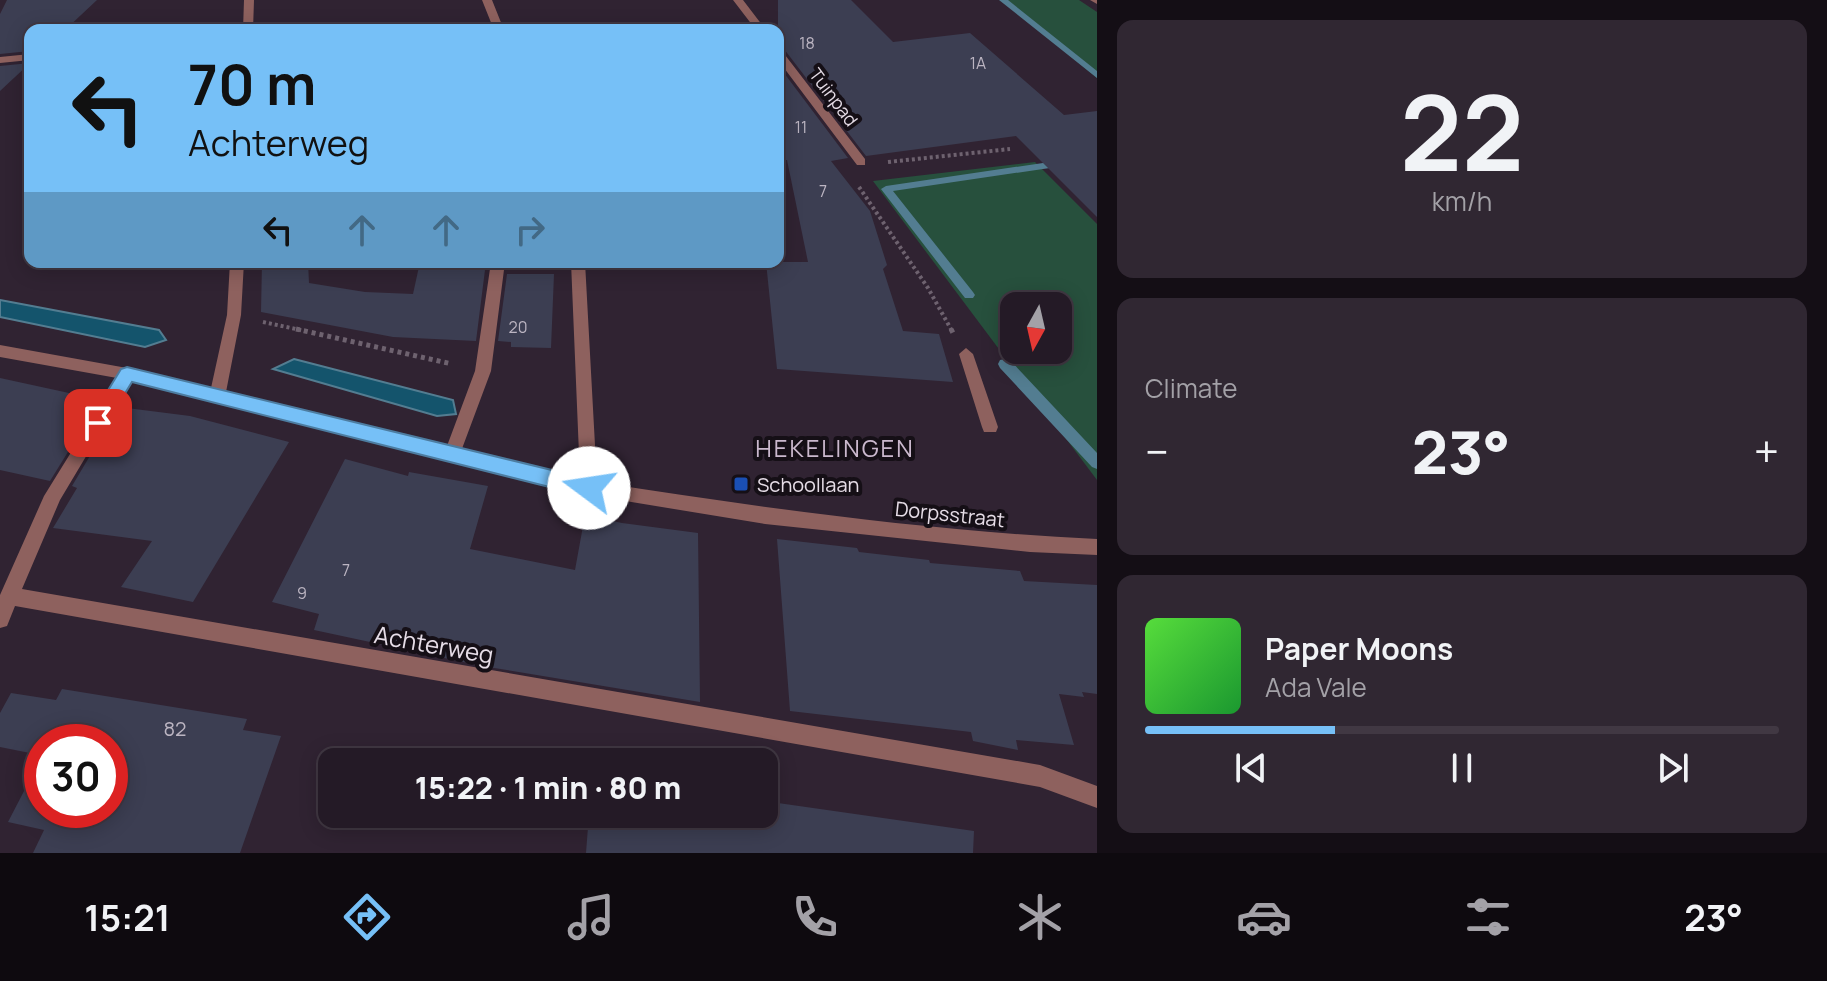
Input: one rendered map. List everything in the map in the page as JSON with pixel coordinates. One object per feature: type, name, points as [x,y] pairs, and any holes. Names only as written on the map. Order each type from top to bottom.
[{"type":"street","points":[[248,24],[249,0]]},
{"type":"street","points":[[487,0],[497,24]]},
{"type":"street","points":[[738,0],[756,24]]},
{"type":"street","points":[[0,60],[24,58]]},
{"type":"street","name":"Tuinpad","points":[[784,61],[861,162]]},
{"type":"street","points":[[217,396],[234,315],[237,268]]},
{"type":"street","points":[[452,454],[483,371],[497,268]]},
{"type":"street","points":[[578,268],[589,488]]},
{"type":"street","name":"Dorpsstraat","points":[[0,351],[127,374],[589,488],[765,516],[1030,544],[1097,547]]},
{"type":"street","points":[[966,354],[990,427]]},
{"type":"street","points":[[0,619],[53,496],[127,374]]},
{"type":"street","name":"Achterweg","points":[[9,596],[1040,776],[1097,797]]},
{"type":"path","points":[[966,354],[928,288],[850,174],[861,162],[910,162],[1010,149]]},
{"type":"path","points":[[234,315],[483,371]]},
{"type":"green space","points":[[1002,0],[1079,0],[1097,12],[1097,78]]},
{"type":"green space","points":[[1035,162],[1097,224],[1097,480],[1010,364],[1072,364],[1072,292],[1000,292],[1000,351],[873,181]]},
{"type":"water","points":[[0,300],[159,330],[166,340],[145,347],[0,317]]},
{"type":"water","points":[[294,359],[453,400],[456,414],[437,416],[273,369]]},
{"type":"building","points":[[7,0],[97,0],[71,24],[24,24],[24,52],[0,54],[0,14]]},
{"type":"building","points":[[778,0],[851,0],[893,42],[970,33],[1064,115],[1097,111],[1097,217],[1016,136],[866,156],[784,49],[784,24],[778,24]]},
{"type":"building","points":[[24,64],[24,69],[0,91],[0,66]]},
{"type":"building","points":[[784,73],[848,158],[831,161],[870,211],[887,265],[883,269],[903,331],[939,334],[953,382],[777,369],[767,268],[784,268],[784,262],[808,262],[787,160],[784,160]]},
{"type":"building","points":[[262,268],[308,268],[309,283],[365,292],[413,294],[419,268],[485,268],[476,341],[393,337],[261,312]]},
{"type":"building","points":[[507,274],[554,274],[551,348],[511,347],[511,342],[498,341]]},
{"type":"building","points":[[0,378],[92,398],[89,404],[97,405],[50,481],[0,470]]},
{"type":"building","points":[[119,407],[190,416],[289,442],[193,602],[121,587],[152,541],[53,528],[77,488],[72,486]]},
{"type":"building","points":[[345,459],[408,476],[409,472],[488,486],[470,549],[575,570],[585,515],[698,533],[700,702],[482,666],[314,630],[319,614],[272,602]]},
{"type":"building","points":[[777,539],[857,548],[859,552],[929,560],[930,563],[1020,571],[1024,581],[1097,585],[1097,694],[1082,692],[1084,697],[1059,694],[1074,745],[1016,740],[1018,750],[973,741],[971,732],[790,711]]},
{"type":"building","points":[[62,689],[247,719],[243,730],[281,736],[240,853],[33,853],[44,830],[35,828],[128,828],[128,724],[24,724],[24,752],[0,747],[0,713],[11,693],[56,700]]},
{"type":"building","points":[[24,791],[24,826],[8,822]]},
{"type":"building","points":[[778,803],[974,831],[973,853],[586,853],[588,828],[778,828]]},
{"type":"waterway","points":[[1003,0],[1097,75]]},
{"type":"waterway","points":[[969,295],[886,189],[1097,158]]},
{"type":"waterway","points":[[1005,364],[1097,463]]},
{"type":"place","name":"Schoollaan","points":[[741,484]]},
{"type":"district","name":"HEKELINGEN","points":[[835,447]]},
{"type":"route","points":[[98,423],[127,374],[589,488]]}]
